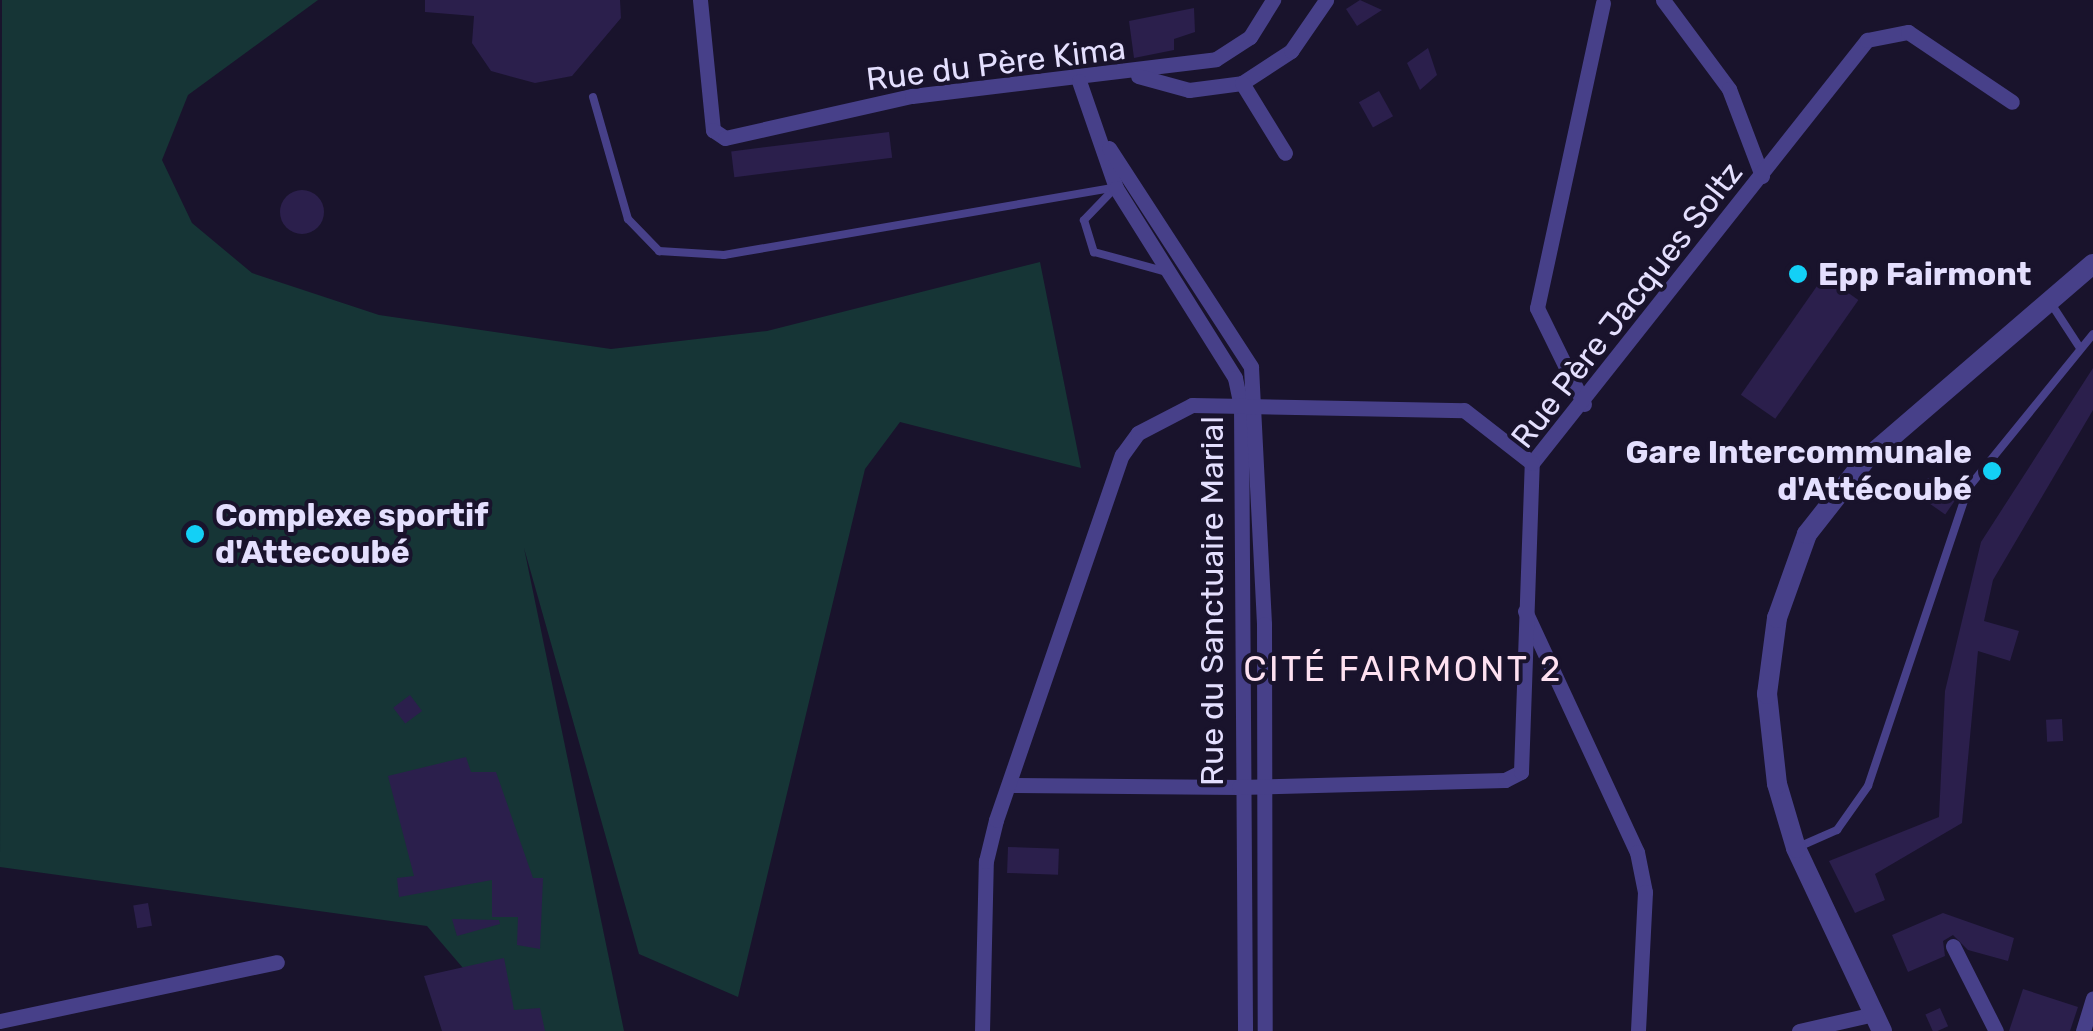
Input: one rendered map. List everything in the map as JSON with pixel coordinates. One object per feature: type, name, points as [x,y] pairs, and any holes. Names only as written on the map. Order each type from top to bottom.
[{"type":"street","name":"Rue du Père Kima","points":[[700,0],[713,130],[725,138],[912,96],[1134,75],[1216,59],[1250,37],[1273,0]]},
{"type":"street","points":[[1134,75],[1189,90],[1242,84],[1292,51],[1326,0]]},
{"type":"street","points":[[1664,0],[1730,88],[1762,176]]},
{"type":"street","points":[[1584,404],[1537,308],[1603,3]]},
{"type":"street","name":"Rue Père Jacques Soltz","points":[[1010,785],[1239,787],[1505,780],[1521,772],[1522,606],[1532,463],[1584,404],[1872,38],[1908,32],[2012,102]]},
{"type":"street","name":"Rue du Sanctuaire Marial","points":[[1078,81],[1108,146],[1116,188],[1236,378],[1249,406],[1264,624],[1266,1031]]},
{"type":"street","points":[[1242,84],[1285,153]]},
{"type":"street","name":"Rue du Sanctuaire Marial","points":[[1108,146],[1136,180],[1251,367],[1240,622],[1239,787],[1246,1031]]},
{"type":"street","points":[[1798,1031],[1878,1022],[1796,848],[1767,694],[1777,618],[1807,534],[1899,424],[2093,264]]},
{"type":"street","points":[[982,1031],[986,861],[1122,456],[1138,433],[1192,406],[1464,410],[1532,463]]},
{"type":"street","points":[[1522,606],[1637,852],[1645,892],[1638,1031]]},
{"type":"street","points":[[1240,622],[1264,624]]},
{"type":"street","points":[[1954,946],[1996,1031]]},
{"type":"street","points":[[0,1021],[277,962]]},
{"type":"street","points":[[2083,1031],[2093,999]]},
{"type":"lane","points":[[593,96],[628,219],[659,250],[724,255],[1116,188],[1136,180]]},
{"type":"lane","points":[[1116,188],[1084,220],[1094,252],[1170,273]]},
{"type":"lane","points":[[2049,302],[2080,348]]},
{"type":"lane","points":[[1796,848],[1837,830],[1868,786],[1968,488],[2093,334]]},
{"type":"green space","points":[[2,0],[318,0],[188,95],[162,160],[192,223],[252,273],[379,315],[611,349],[767,331],[1040,262],[1081,468],[900,422],[865,469],[738,997],[639,954],[524,548],[624,1031],[517,1031],[427,926],[0,867]]},
{"type":"building","points":[[425,0],[620,0],[621,18],[572,76],[535,83],[491,71],[472,43],[474,16],[425,12]]},
{"type":"building","points":[[1360,0],[1382,10],[1357,26],[1346,9]]},
{"type":"building","points":[[1194,8],[1195,32],[1174,39],[1174,50],[1134,58],[1129,21]]},
{"type":"building","points":[[1428,48],[1437,75],[1420,90],[1407,63]]},
{"type":"building","points":[[1379,91],[1393,116],[1373,128],[1359,102]]},
{"type":"building","points":[[889,132],[892,158],[734,177],[731,151]]},
{"type":"building","points":[[302,190],[317,197],[324,212],[317,227],[302,234],[287,227],[280,212],[287,197]]},
{"type":"building","points":[[1824,276],[1858,300],[1775,419],[1741,395]]},
{"type":"building","points":[[2093,368],[2093,410],[1993,580],[1984,621],[2019,631],[2010,661],[1978,651],[1962,823],[1875,874],[1885,900],[1855,913],[1829,861],[1939,817],[1945,691],[1981,542]]},
{"type":"building","points":[[1928,478],[1957,498],[1945,514],[1917,494]]},
{"type":"building","points":[[410,695],[422,711],[405,724],[393,708]]},
{"type":"building","points":[[2062,719],[2063,741],[2047,742],[2046,720]]},
{"type":"building","points":[[466,757],[471,772],[496,772],[533,878],[543,878],[540,949],[517,945],[518,917],[492,917],[492,880],[399,897],[397,878],[414,876],[388,776]]},
{"type":"building","points":[[1008,847],[1059,849],[1058,875],[1007,873]]},
{"type":"building","points":[[148,903],[152,926],[137,928],[133,906]]},
{"type":"building","points":[[1943,913],[2014,938],[2008,961],[1968,950],[1953,935],[1943,941],[1945,956],[1908,972],[1892,935]]},
{"type":"building","points":[[452,919],[499,920],[500,924],[457,936]]},
{"type":"building","points":[[504,958],[514,1010],[540,1008],[545,1031],[442,1031],[424,976]]},
{"type":"building","points":[[2023,989],[2078,1007],[2070,1031],[2009,1031]]},
{"type":"building","points":[[1940,1008],[1948,1026],[1933,1031],[1925,1015]]},
{"type":"place","name":"Epp Fairmont","points":[[1798,274]]},
{"type":"place","name":"Gare Intercommunale d'Attécoubé","points":[[1992,471]]},
{"type":"place","name":"Complexe sportif d'Attecoubé","points":[[195,534]]},
{"type":"district","name":"CITÉ FAIRMONT 2","points":[[1403,669]]}]
